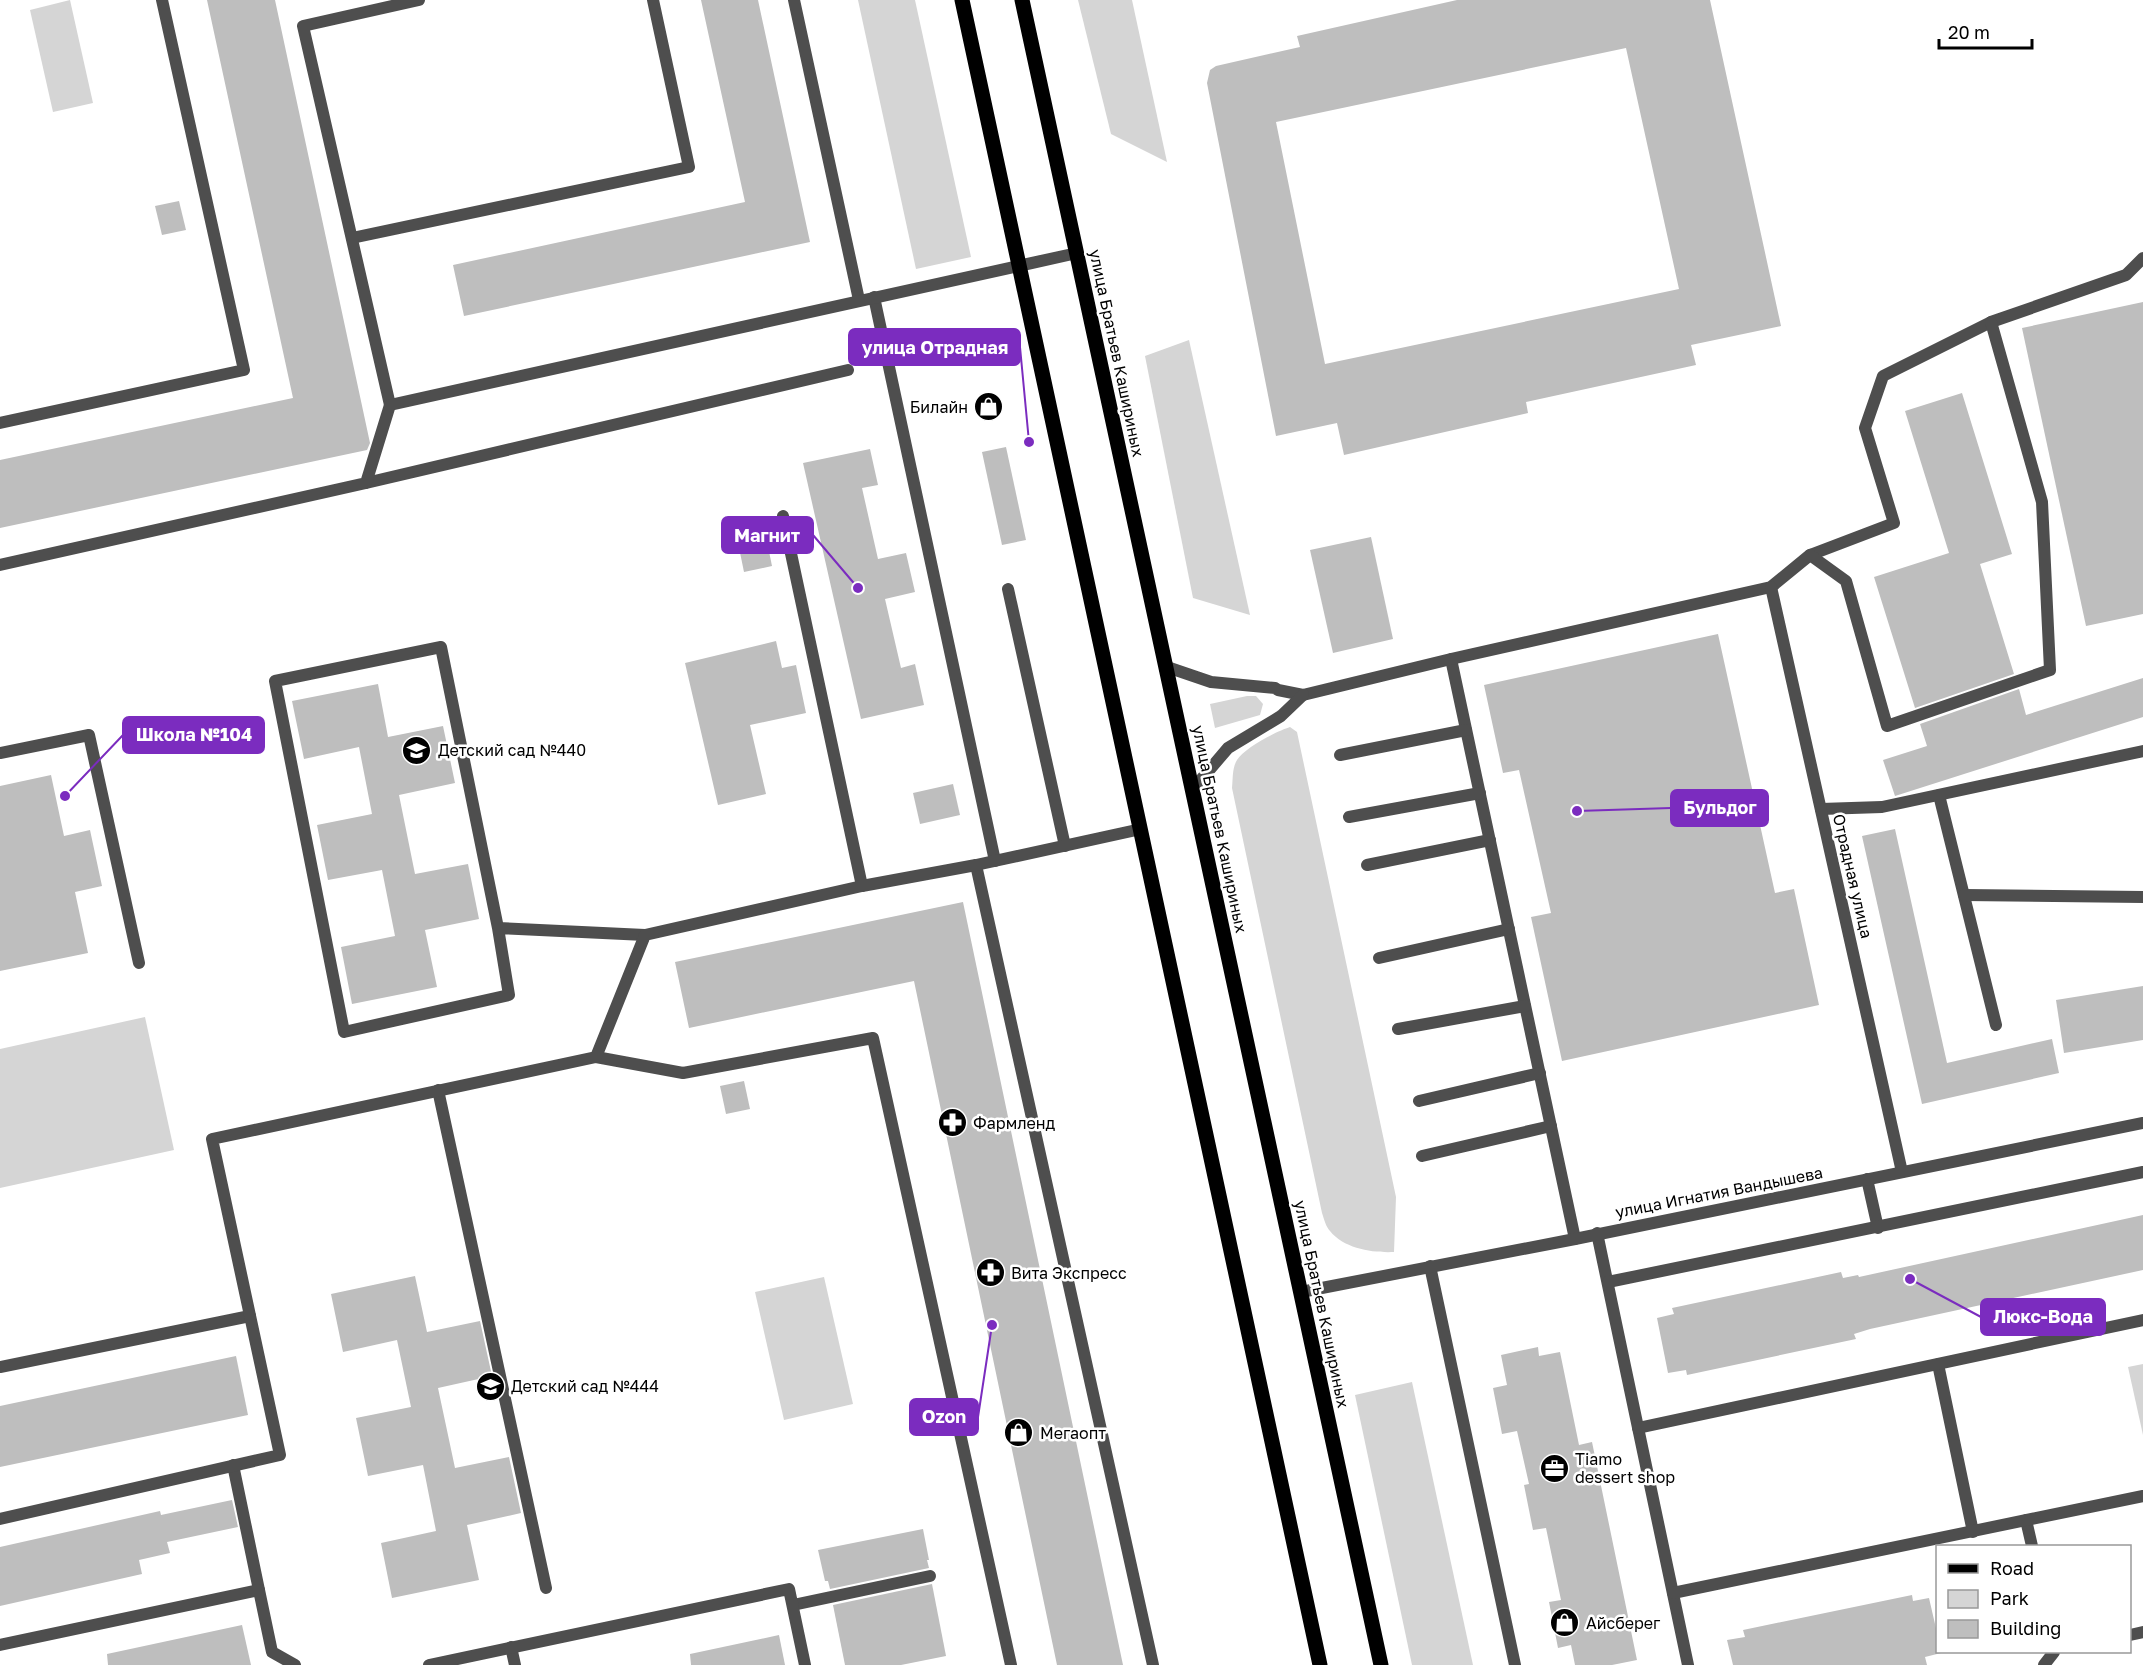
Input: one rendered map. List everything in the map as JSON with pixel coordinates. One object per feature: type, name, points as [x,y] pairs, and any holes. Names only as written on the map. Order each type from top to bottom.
[{"type":"main road","points":[[962,0],[1320,1665]]},
{"type":"main road","name":"улица Братьев Кашириных","points":[[1022,0],[1381,1665]]},
{"type":"street","points":[[0,423],[244,370],[162,0]]},
{"type":"street","points":[[366,483],[390,405],[303,26],[419,0]]},
{"type":"street","points":[[352,238],[689,168],[653,0]]},
{"type":"street","points":[[794,0],[859,300]]},
{"type":"street","points":[[390,405],[1077,253]]},
{"type":"street","points":[[1167,667],[1211,682],[1275,688],[1303,695],[1771,587],[1810,555],[1894,523],[1865,428],[1883,376],[1991,322],[2126,275],[2143,258]]},
{"type":"street","points":[[874,297],[995,861]]},
{"type":"street","points":[[1810,555],[1846,581],[1887,726],[2050,670],[2042,502],[1991,322]]},
{"type":"street","points":[[0,565],[366,483],[848,370]]},
{"type":"street","points":[[783,516],[862,886]]},
{"type":"street","name":"Отрадная улица","points":[[1771,587],[1902,1172]]},
{"type":"street","points":[[1008,589],[1065,846]]},
{"type":"street","points":[[441,647],[498,928],[509,995],[344,1032],[275,681],[441,647]]},
{"type":"street","points":[[1451,659],[1575,1239]]},
{"type":"street","points":[[1193,789],[1228,748],[1281,716],[1303,695]]},
{"type":"street","points":[[1340,755],[1466,730]]},
{"type":"street","points":[[0,753],[89,735],[139,963]]},
{"type":"street","points":[[1821,810],[1882,807],[2143,751]]},
{"type":"street","points":[[1349,818],[1480,793]]},
{"type":"street","points":[[1939,795],[1996,1025]]},
{"type":"street","points":[[498,928],[645,935],[862,886],[976,865],[1141,830]]},
{"type":"street","points":[[1366,865],[1490,840]]},
{"type":"street","points":[[976,865],[1153,1665]]},
{"type":"street","points":[[1964,895],[2143,897]]},
{"type":"street","points":[[1379,958],[1509,929]]},
{"type":"street","points":[[596,1057],[645,935]]},
{"type":"street","points":[[1398,1029],[1526,1006]]},
{"type":"street","points":[[0,1518],[280,1455],[212,1139],[596,1057],[683,1074],[873,1038],[1011,1665]]},
{"type":"street","points":[[1419,1101],[1540,1073]]},
{"type":"street","points":[[438,1090],[546,1588]]},
{"type":"street","name":"улица Игнатия Вандышева","points":[[1301,1292],[1575,1239],[2143,1123]]},
{"type":"street","points":[[1422,1156],[1551,1126]]},
{"type":"street","points":[[1608,1282],[2143,1172]]},
{"type":"street","points":[[1867,1179],[1878,1228]]},
{"type":"street","points":[[1597,1233],[1688,1665]]},
{"type":"street","points":[[1430,1266],[1515,1665]]},
{"type":"street","points":[[0,1367],[250,1316]]},
{"type":"street","points":[[1638,1428],[2143,1320]]},
{"type":"street","points":[[1938,1364],[1973,1532]]},
{"type":"street","points":[[233,1466],[275,1665]]},
{"type":"street","points":[[1673,1593],[2143,1497]]},
{"type":"street","points":[[2026,1520],[2032,1545]]},
{"type":"street","points":[[793,1605],[930,1576]]},
{"type":"street","points":[[429,1665],[789,1589],[805,1665]]},
{"type":"street","points":[[0,1645],[259,1590]]},
{"type":"street","points":[[511,1647],[515,1665]]},
{"type":"street","points":[[272,1652],[295,1665]]},
{"type":"street","points":[[2044,1665],[2053,1653]]},
{"type":"green space","points":[[70,0],[93,103],[53,112],[30,10]]},
{"type":"green space","points":[[858,0],[915,0],[971,257],[916,269]]},
{"type":"green space","points":[[1078,0],[1132,0],[1167,162],[1111,134]]},
{"type":"green space","points":[[1189,340],[1250,615],[1193,598],[1145,356]]},
{"type":"green space","points":[[1256,696],[1263,704],[1260,715],[1215,728],[1210,704]]},
{"type":"green space","points":[[1290,727],[1297,732],[1396,1197],[1394,1252],[1369,1251],[1351,1246],[1336,1237],[1324,1220],[1232,788],[1234,766],[1241,755],[1261,740]]},
{"type":"green space","points":[[145,1017],[174,1150],[0,1188],[0,1049]]},
{"type":"green space","points":[[824,1277],[853,1404],[784,1420],[755,1292]]},
{"type":"green space","points":[[2143,1364],[2143,1435],[2128,1367]]},
{"type":"green space","points":[[1412,1382],[1473,1665],[1412,1665],[1355,1395]]},
{"type":"building","points":[[207,0],[275,0],[370,443],[367,450],[0,528],[0,460],[293,398]]},
{"type":"building","points":[[701,0],[758,0],[810,242],[464,316],[453,265],[745,202]]},
{"type":"building","points":[[1457,0],[1710,0],[1781,326],[1691,345],[1696,365],[1526,402],[1528,413],[1344,455],[1337,423],[1276,436],[1207,83],[1210,70],[1216,66],[1300,47],[1297,36]],"holes":[[[1626,48],[1679,289],[1325,364],[1276,122]]]},
{"type":"building","points":[[179,201],[186,230],[162,235],[155,206]]},
{"type":"building","points":[[2143,302],[2143,614],[2086,626],[2022,328]]},
{"type":"building","points":[[1962,393],[2012,554],[1980,564],[2014,674],[1915,708],[1874,577],[1949,553],[1905,411]]},
{"type":"building","points":[[1006,447],[1026,540],[1002,545],[982,452]]},
{"type":"building","points":[[870,449],[878,485],[862,488],[878,559],[906,553],[915,592],[885,599],[901,668],[915,664],[924,705],[861,719],[803,463]]},
{"type":"building","points":[[764,527],[772,566],[744,572],[736,533]]},
{"type":"building","points":[[1371,537],[1393,639],[1333,653],[1310,550]]},
{"type":"building","points":[[1718,634],[1775,893],[1794,889],[1819,1005],[1562,1061],[1531,917],[1551,913],[1519,770],[1503,773],[1484,685]]},
{"type":"building","points":[[776,641],[782,668],[796,665],[806,713],[750,725],[766,794],[718,805],[685,663]]},
{"type":"building","points":[[2143,678],[2143,717],[1895,796],[1883,760],[1927,746],[1920,724],[2019,689],[2026,715]]},
{"type":"building","points":[[378,684],[388,737],[443,726],[455,783],[399,795],[415,874],[468,864],[479,919],[425,930],[437,987],[352,1004],[341,947],[395,936],[382,870],[328,880],[317,825],[372,814],[359,747],[304,759],[292,701]]},
{"type":"building","points":[[51,775],[64,836],[90,830],[102,886],[75,892],[88,953],[0,971],[0,786]]},
{"type":"building","points":[[953,784],[960,815],[920,824],[913,793]]},
{"type":"building","points":[[1895,829],[1947,1063],[2052,1039],[2059,1073],[1922,1104],[1862,836]]},
{"type":"building","points":[[963,902],[1123,1665],[1057,1665],[914,981],[689,1028],[675,962]]},
{"type":"building","points":[[2143,986],[2143,1040],[2064,1053],[2056,1000]]},
{"type":"building","points":[[744,1081],[750,1109],[726,1114],[720,1086]]},
{"type":"building","points":[[2143,1215],[2143,1270],[1870,1329],[1854,1334],[1856,1339],[1687,1375],[1686,1370],[1668,1373],[1657,1318],[1674,1314],[1672,1308],[1841,1272],[1843,1278],[1858,1275],[1859,1277]]},
{"type":"building","points":[[415,1276],[427,1332],[480,1321],[492,1376],[438,1388],[455,1468],[509,1457],[521,1513],[467,1525],[479,1580],[392,1598],[381,1543],[436,1531],[423,1465],[368,1476],[356,1418],[411,1407],[397,1340],[343,1352],[331,1294]]},
{"type":"building","points":[[1538,1347],[1539,1356],[1560,1352],[1579,1445],[1592,1442],[1637,1660],[1612,1665],[1575,1665],[1571,1645],[1558,1648],[1549,1602],[1561,1600],[1546,1528],[1533,1530],[1524,1485],[1529,1484],[1517,1431],[1502,1434],[1493,1388],[1507,1385],[1501,1355]]},
{"type":"building","points":[[236,1356],[248,1415],[0,1467],[0,1406]]},
{"type":"building","points":[[232,1500],[238,1527],[167,1542],[170,1553],[139,1560],[142,1574],[0,1606],[0,1547],[160,1511],[161,1515]]},
{"type":"building","points":[[923,1529],[929,1568],[830,1589],[828,1581],[825,1581],[818,1550]]},
{"type":"building","points":[[932,1584],[946,1656],[901,1665],[845,1665],[833,1605]]},
{"type":"building","points":[[1912,1595],[1913,1601],[1929,1598],[1936,1628],[1936,1653],[1941,1653],[1925,1657],[1927,1665],[1733,1665],[1727,1640],[1745,1637],[1743,1630]]},
{"type":"building","points":[[242,1625],[251,1665],[108,1665],[107,1654]]},
{"type":"building","points":[[779,1635],[785,1665],[691,1665],[690,1654]]},
{"type":"place","name":"Билайн","points":[[989,407]]},
{"type":"place","name":"улица Отрадная","points":[[1029,442]]},
{"type":"place","name":"Магнит","points":[[858,588]]},
{"type":"place","name":"Детский сад №440","points":[[417,750]]},
{"type":"place","name":"Школа №104","points":[[65,796]]},
{"type":"place","name":"Бульдог","points":[[1577,811]]},
{"type":"place","name":"Фармленд","points":[[952,1123]]},
{"type":"place","name":"Вита Экспресс","points":[[990,1273]]},
{"type":"place","name":"Люкс-Вода","points":[[1910,1279]]},
{"type":"place","name":"Ozon","points":[[992,1325]]},
{"type":"place","name":"Детский сад №444","points":[[490,1386]]},
{"type":"place","name":"Мегаопт","points":[[1019,1433]]},
{"type":"place","name":"Tiamo dessert shop","points":[[1554,1468]]},
{"type":"place","name":"Айсберег","points":[[1565,1623]]}]
